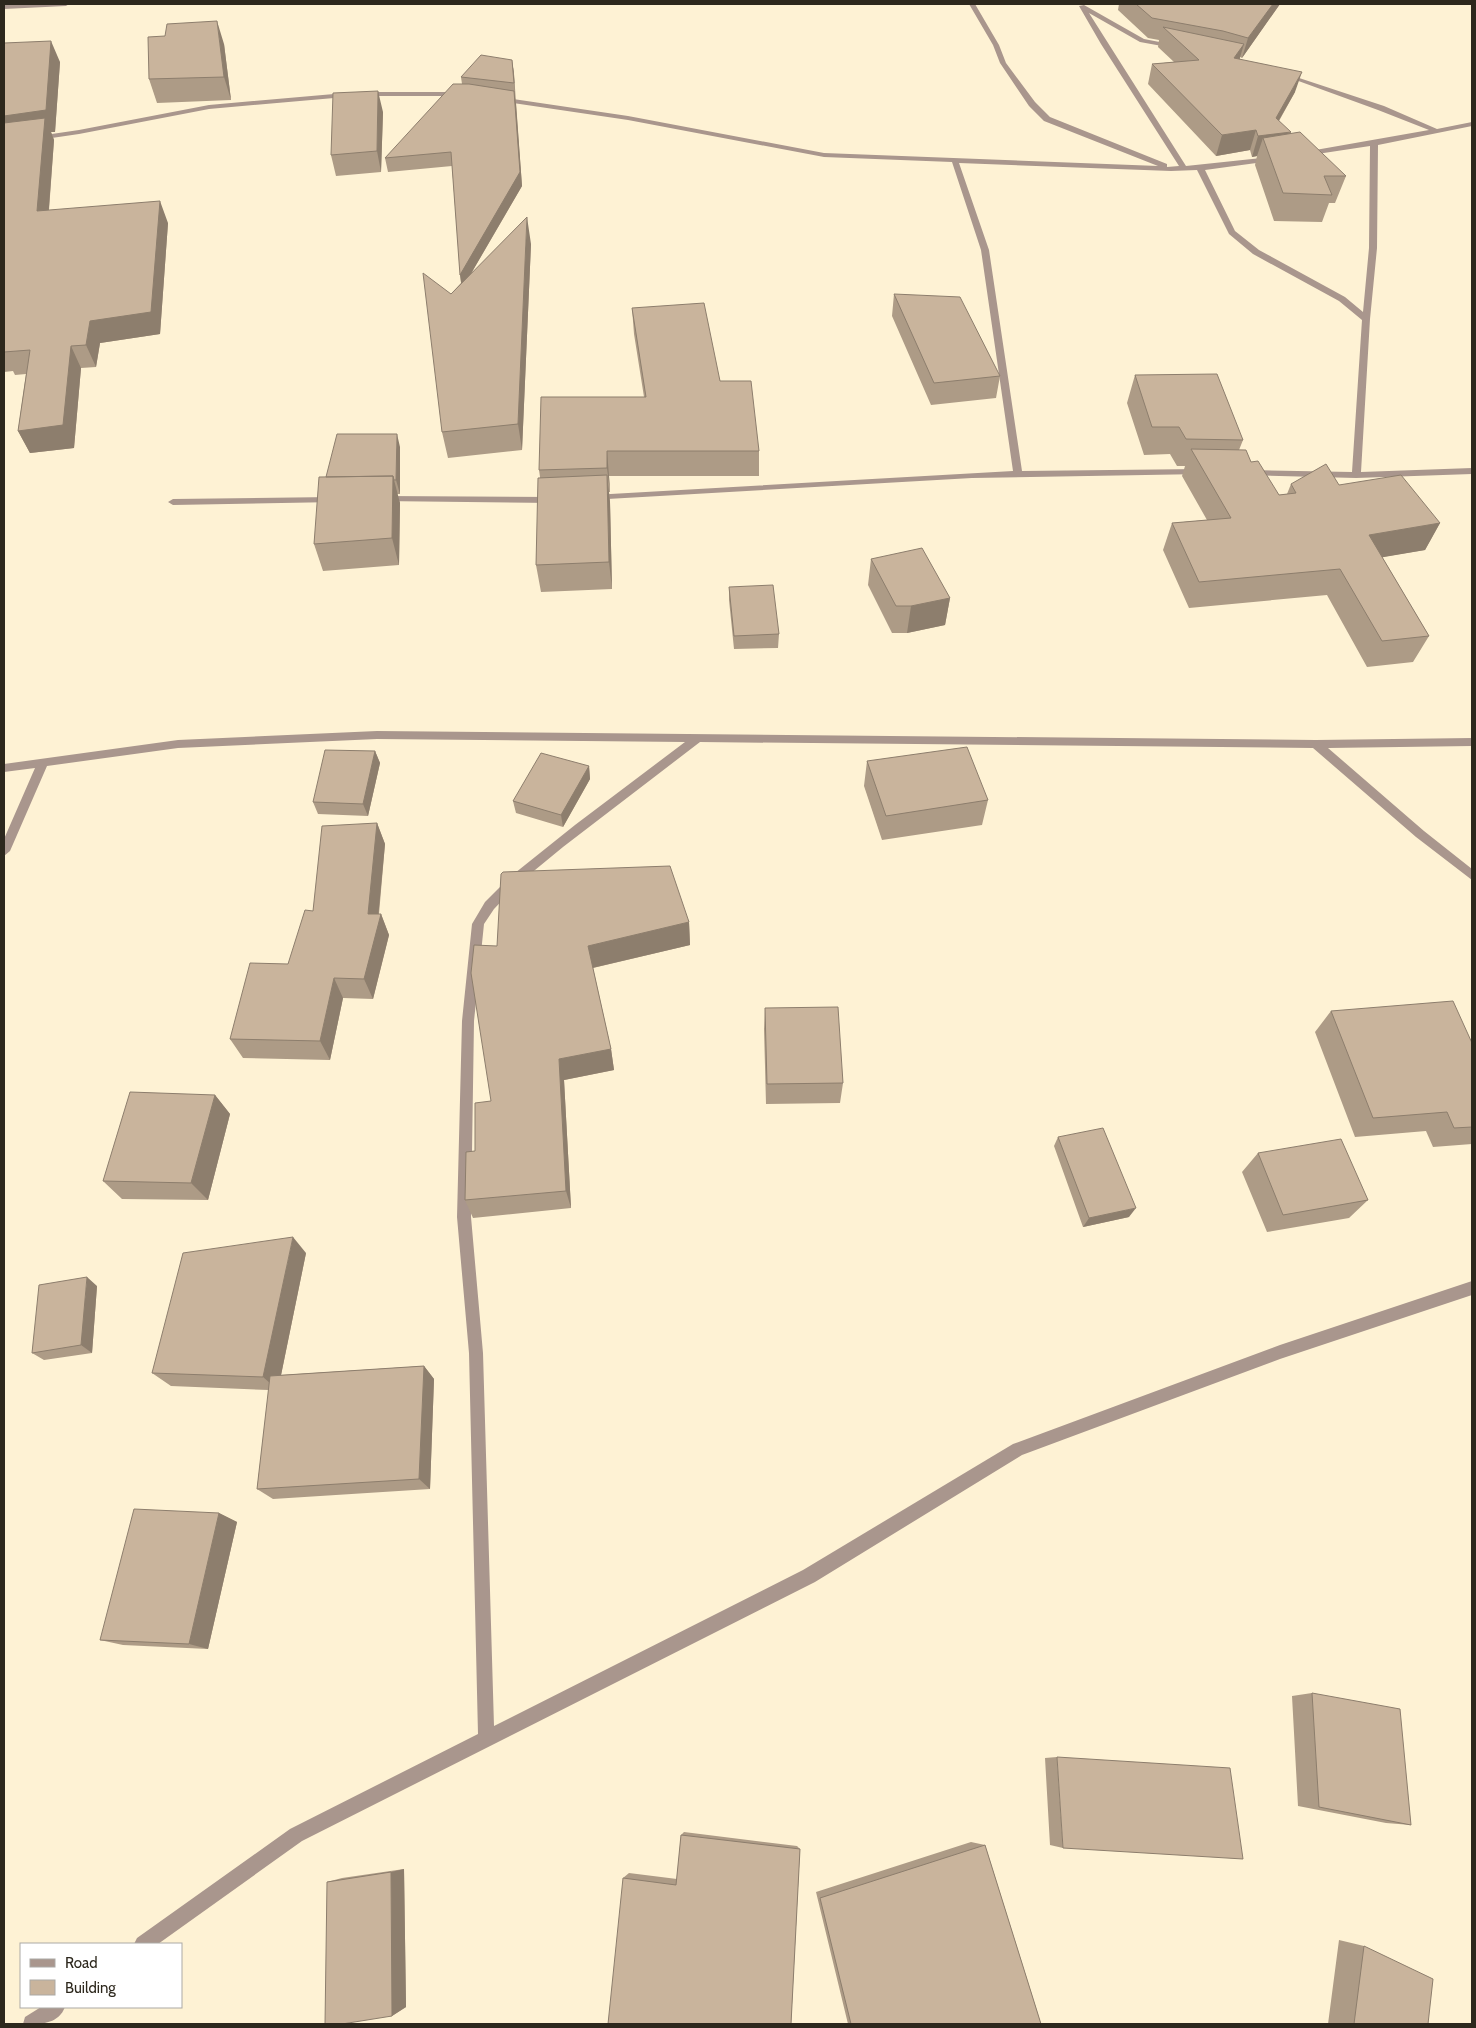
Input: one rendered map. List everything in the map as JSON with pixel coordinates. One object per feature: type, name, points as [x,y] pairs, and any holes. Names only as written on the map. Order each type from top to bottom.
[{"type":"street","points":[[4,7],[66,4]]},
{"type":"street","points":[[972,4],[996,45],[1003,63],[1032,104],[1047,120],[1171,170]]},
{"type":"street","points":[[1081,5],[1184,169]]},
{"type":"street","points":[[1081,5],[1142,41],[1184,48]]},
{"type":"street","points":[[1278,73],[1381,108],[1437,131]]},
{"type":"street","points":[[4,143],[79,132],[209,107],[357,94],[471,94]]},
{"type":"street","points":[[490,97],[628,118],[824,154],[954,162],[1171,170],[1275,158]]},
{"type":"street","points":[[1295,155],[1374,143],[1472,124]]},
{"type":"street","points":[[1356,475],[1366,320],[1373,248],[1374,143]]},
{"type":"street","points":[[954,162],[985,250],[1018,473]]},
{"type":"street","points":[[1200,168],[1232,232],[1256,252],[1342,299],[1366,320]]},
{"type":"street","points":[[584,498],[1018,473],[1134,470],[1211,472]]},
{"type":"street","points":[[1240,472],[1356,475],[1472,471]]},
{"type":"street","points":[[372,499],[565,499]]},
{"type":"street","points":[[173,502],[342,500]]},
{"type":"street","points":[[4,768],[178,744],[367,736],[1316,744],[1472,742]]},
{"type":"street","points":[[486,1738],[476,1353],[464,1217],[468,1021],[478,924],[482,914],[504,890],[573,832],[697,739]]},
{"type":"street","points":[[1316,744],[1420,834],[1472,875]]},
{"type":"street","points":[[4,850],[43,763]]},
{"type":"street","points":[[145,1943],[296,1835],[810,1576],[1018,1449],[1280,1352],[1472,1288]]},
{"type":"street","points":[[32,2024],[55,2008]]},
{"type":"building","points":[[1136,4],[1273,4],[1248,38],[1223,31],[1152,18]]},
{"type":"building","points":[[217,21],[224,77],[149,79],[148,37],[165,36],[167,24]]},
{"type":"building","points":[[1163,27],[1244,44],[1234,58],[1302,72],[1276,118],[1291,132],[1258,136],[1256,130],[1222,135],[1152,64],[1199,60]]},
{"type":"building","points":[[51,41],[46,110],[4,116],[4,43]]},
{"type":"building","points":[[481,55],[512,60],[514,83],[461,77]]},
{"type":"building","points":[[453,84],[469,84],[514,91],[520,172],[460,275],[451,152],[385,158]]},
{"type":"building","points":[[378,91],[377,151],[331,155],[333,93]]},
{"type":"building","points":[[45,118],[37,211],[160,201],[151,312],[90,321],[86,345],[71,346],[63,425],[18,431],[30,350],[4,352],[4,123]]},
{"type":"building","points":[[1300,132],[1346,176],[1324,176],[1332,195],[1283,193],[1263,138]]},
{"type":"building","points":[[527,217],[518,424],[442,432],[423,273],[451,294]]},
{"type":"building","points":[[894,294],[960,297],[1000,376],[934,383]]},
{"type":"building","points":[[704,303],[720,381],[751,381],[759,451],[607,451],[607,468],[539,470],[541,397],[646,397],[632,308]]},
{"type":"building","points":[[1217,374],[1243,440],[1186,439],[1179,427],[1152,427],[1135,375]]},
{"type":"building","points":[[337,434],[397,434],[396,480],[394,480],[393,476],[326,477]]},
{"type":"building","points":[[1191,449],[1246,450],[1251,462],[1258,461],[1279,495],[1296,493],[1291,484],[1326,464],[1339,485],[1401,475],[1440,523],[1369,535],[1429,636],[1382,641],[1340,569],[1199,582],[1172,523],[1231,518]]},
{"type":"building","points":[[607,475],[609,562],[536,565],[538,478]]},
{"type":"building","points":[[393,476],[392,538],[314,544],[319,477]]},
{"type":"building","points":[[922,548],[950,598],[911,606],[896,606],[871,559]]},
{"type":"building","points":[[773,585],[779,634],[734,636],[729,587]]},
{"type":"building","points":[[967,747],[988,800],[886,816],[867,761]]},
{"type":"building","points":[[325,750],[375,751],[363,804],[313,802]]},
{"type":"building","points":[[541,753],[589,766],[561,815],[513,801]]},
{"type":"building","points":[[377,823],[368,914],[381,914],[364,979],[334,978],[320,1041],[230,1039],[250,963],[288,964],[305,910],[313,911],[322,826]]},
{"type":"building","points":[[670,866],[689,922],[588,946],[611,1049],[559,1059],[566,1191],[465,1200],[466,1152],[475,1151],[475,1103],[491,1101],[471,973],[474,945],[497,946],[501,874],[503,872]]},
{"type":"building","points":[[1453,1001],[1472,1043],[1472,1127],[1454,1128],[1447,1112],[1373,1118],[1331,1011]]},
{"type":"building","points":[[838,1007],[843,1083],[767,1084],[765,1008]]},
{"type":"building","points":[[130,1092],[215,1095],[191,1183],[103,1181]]},
{"type":"building","points":[[1103,1128],[1136,1208],[1089,1218],[1058,1137]]},
{"type":"building","points":[[1341,1139],[1368,1200],[1283,1215],[1258,1153]]},
{"type":"building","points":[[293,1237],[263,1377],[152,1373],[183,1253]]},
{"type":"building","points":[[87,1277],[81,1345],[32,1353],[39,1285]]},
{"type":"building","points":[[424,1366],[419,1479],[257,1489],[270,1376]]},
{"type":"building","points":[[134,1509],[219,1513],[189,1644],[100,1640]]},
{"type":"building","points":[[1312,1693],[1400,1709],[1411,1825],[1319,1807]]},
{"type":"building","points":[[1057,1757],[1230,1768],[1243,1859],[1063,1848]]},
{"type":"building","points":[[681,1835],[800,1849],[791,2024],[608,2024],[623,1878],[676,1885]]},
{"type":"building","points":[[985,1845],[1041,2024],[851,2024],[820,1898]]},
{"type":"building","points":[[391,1872],[392,2016],[342,2024],[325,2024],[327,1882]]},
{"type":"building","points":[[1364,1946],[1433,1979],[1428,2024],[1354,2024]]}]
